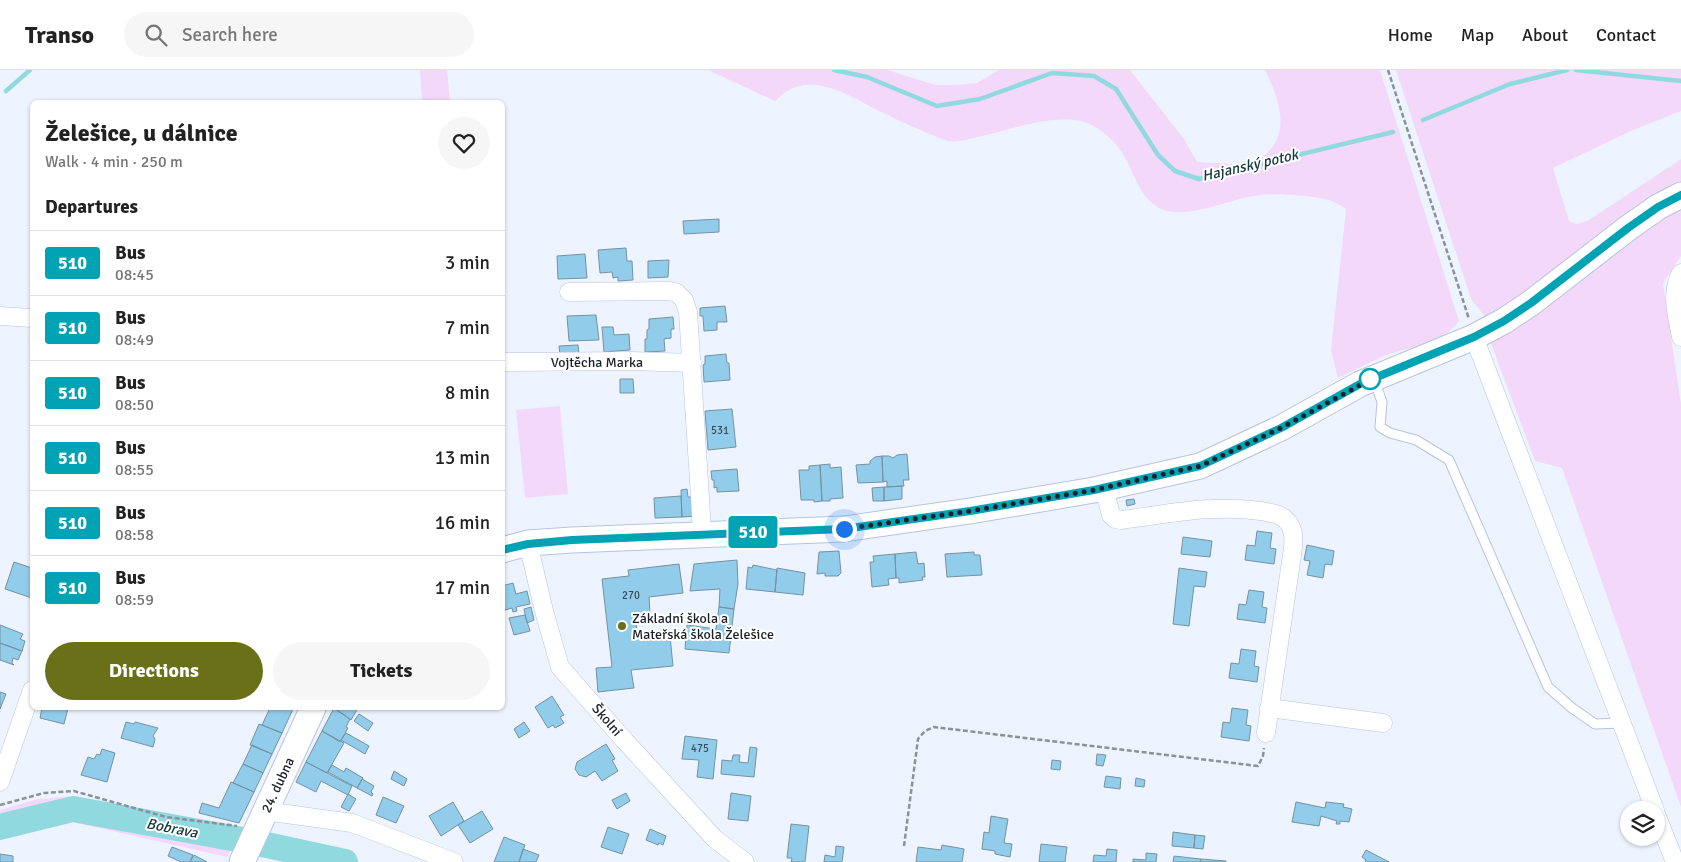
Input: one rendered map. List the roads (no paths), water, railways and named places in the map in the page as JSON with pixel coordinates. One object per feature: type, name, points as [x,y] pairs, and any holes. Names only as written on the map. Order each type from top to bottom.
[{"type":"main road","points":[[505,549],[528,544],[702,534],[844,529],[970,511],[1104,487],[1200,466],[1281,428],[1367,381],[1474,337],[1504,321],[1531,303],[1628,228],[1658,207],[1681,195]]},
{"type":"main road","name":"24. dubna","points":[[242,862],[312,710]]},
{"type":"street","points":[[1681,273],[1676,282],[1674,296],[1681,337]]},
{"type":"street","points":[[569,292],[670,291],[677,293],[684,300],[688,312],[702,534]]},
{"type":"street","points":[[0,316],[30,318]]},
{"type":"street","points":[[1474,337],[1652,801]]},
{"type":"street","name":"Vojtěcha Marka","points":[[505,362],[631,361],[692,364]]},
{"type":"street","points":[[1104,487],[1108,507],[1115,520],[1197,509],[1234,508],[1277,514],[1285,518],[1292,527],[1294,535],[1293,548],[1266,732]]},
{"type":"street","name":"Školní","points":[[528,544],[560,667],[715,839],[745,862]]},
{"type":"street","points":[[0,782],[30,696]]},
{"type":"street","points":[[1269,708],[1383,724]]},
{"type":"street","points":[[260,823],[352,823],[454,862]]},
{"type":"street","points":[[1665,837],[1675,862]]},
{"type":"lane","points":[[1367,381],[1382,402],[1380,427],[1390,433],[1416,440],[1449,460],[1548,687],[1572,708],[1595,724],[1622,723]]},
{"type":"waterway","name":"Hajanský potok","points":[[6,91],[30,70]]},
{"type":"waterway","name":"Hajanský potok","points":[[834,70],[867,77],[937,106],[980,99],[1052,73],[1094,76],[1116,89],[1158,155],[1175,171],[1199,179],[1393,132]]},
{"type":"waterway","name":"Hajanský potok","points":[[1423,120],[1510,84],[1567,70]]},
{"type":"waterway","name":"Hajanský potok","points":[[1576,70],[1681,81]]},
{"type":"waterway","name":"Bobrava","points":[[0,827],[73,809],[248,841],[345,862]]},
{"type":"place","name":"Základní škola a Mateřská škola Želešice","points":[[622,626]]}]
